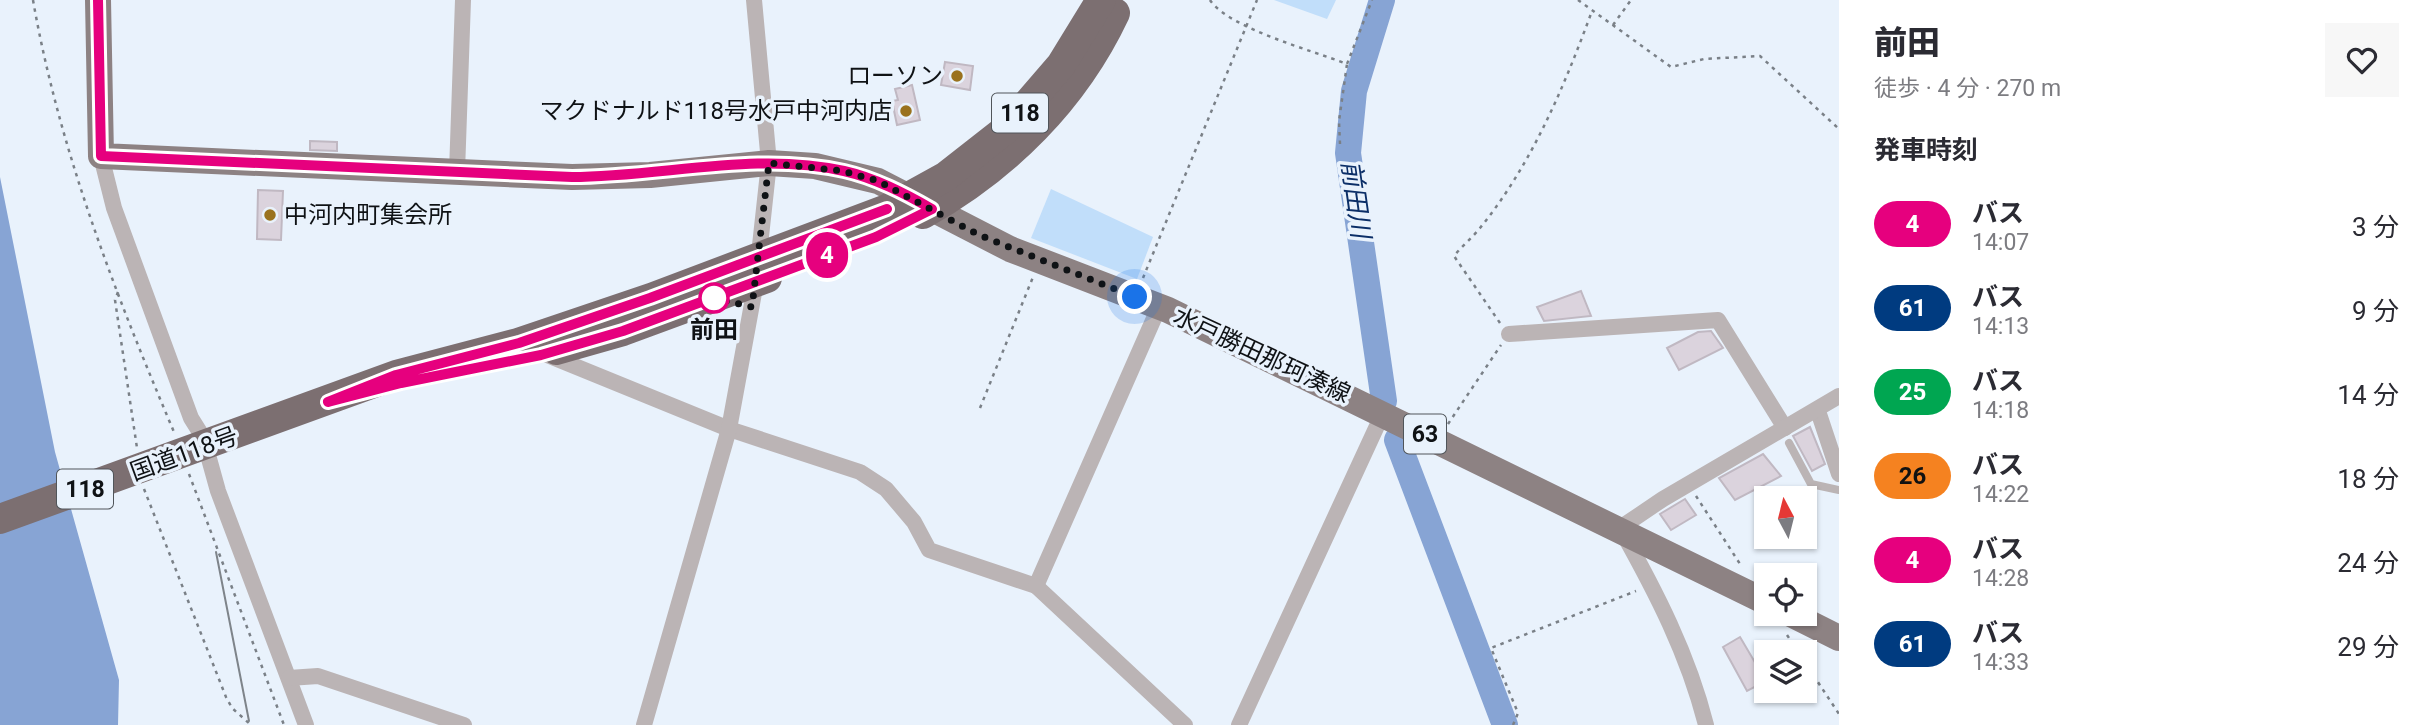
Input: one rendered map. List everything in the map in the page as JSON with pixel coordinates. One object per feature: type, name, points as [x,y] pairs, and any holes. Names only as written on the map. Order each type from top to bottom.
[{"type":"highway","name":"国道118号","points":[[922,203],[1005,130],[1061,65],[1101,0]]},
{"type":"highway","name":"国道118号","points":[[0,519],[328,402],[396,375],[530,349],[757,271],[844,228],[922,203],[980,179],[1043,121],[1085,68],[1121,0]]},
{"type":"main road","points":[[98,0],[101,156]]},
{"type":"main road","name":"水戸勝田那珂湊線","points":[[101,156],[611,177],[769,163],[843,171],[878,181],[971,231],[1039,261],[1147,302],[1383,413],[1754,596]]},
{"type":"main road","points":[[1815,626],[1839,638]]},
{"type":"street","points":[[457,172],[463,0]]},
{"type":"street","points":[[644,725],[729,429],[757,271],[769,163],[754,0]]},
{"type":"street","points":[[101,156],[114,208],[191,418],[195,449],[218,491],[306,725]]},
{"type":"street","points":[[1036,586],[1147,302]]},
{"type":"street","points":[[1509,334],[1717,320],[1787,435]]},
{"type":"street","points":[[530,349],[606,376],[729,429],[860,472],[886,489],[915,522],[929,550],[1036,586],[1185,725]]},
{"type":"street","points":[[1706,725],[1680,645],[1653,585],[1620,528],[1689,484],[1787,435],[1839,396]]},
{"type":"street","points":[[1818,411],[1839,474]]},
{"type":"street","points":[[1239,725],[1383,413]]},
{"type":"street","points":[[289,678],[318,676],[464,725]]},
{"type":"lane","points":[[1787,435],[1811,484],[1839,490]]},
{"type":"path","points":[[33,0],[42,51],[71,161],[119,291],[195,449],[216,552],[284,725]]},
{"type":"path","points":[[1210,0],[1214,7],[1247,27],[1347,64]]},
{"type":"path","points":[[1147,302],[1256,0]]},
{"type":"path","points":[[1340,144],[1339,121],[1347,64],[1372,0]]},
{"type":"path","points":[[1578,0],[1671,67],[1704,59],[1760,56],[1839,129]]},
{"type":"path","points":[[1613,26],[1631,0]]},
{"type":"path","points":[[1437,440],[1509,334],[1454,256],[1480,228],[1506,190],[1551,113],[1592,11]]},
{"type":"path","points":[[980,408],[1039,261]]},
{"type":"path","points":[[119,291],[115,300],[138,456]]},
{"type":"path","points":[[141,481],[226,697],[232,708],[251,725]]},
{"type":"path","points":[[1689,484],[1742,567]]},
{"type":"path","points":[[1513,724],[1518,713],[1491,648],[1653,585]]},
{"type":"path","points":[[1817,681],[1839,714]]},
{"type":"shaded area","points":[[1274,0],[1336,0],[1327,19]]},
{"type":"shaded area","points":[[0,177],[55,452],[119,680],[118,725],[0,725]]},
{"type":"shaded area","points":[[1051,189],[1153,237],[1137,279],[1031,238]]},
{"type":"building","name":"ローソン","points":[[945,62],[973,66],[970,90],[941,85]]},
{"type":"building","name":"マクドナルド118号水戸中河内店","points":[[912,85],[920,120],[897,125],[892,101],[898,100],[895,89]]},
{"type":"building","points":[[310,141],[337,142],[337,151],[310,150]]},
{"type":"building","name":"中河内町集会所","points":[[258,190],[283,191],[281,240],[257,239]]},
{"type":"building","points":[[1581,291],[1591,316],[1544,321],[1537,307]]},
{"type":"building","points":[[1711,331],[1723,348],[1679,370],[1667,348],[1698,332]]},
{"type":"building","points":[[1810,427],[1825,464],[1812,471],[1793,436]]},
{"type":"building","points":[[1763,454],[1781,476],[1762,486],[1754,486],[1754,490],[1735,500],[1719,478]]},
{"type":"building","points":[[1685,499],[1696,515],[1671,530],[1660,514]]},
{"type":"building","points":[[1740,637],[1754,661],[1754,687],[1747,691],[1723,647]]},
{"type":"waterway","name":"前田川","points":[[1382,0],[1354,91],[1348,153],[1384,401]]},
{"type":"waterway","name":"前田川","points":[[1397,440],[1505,725]]},
{"type":"tram line","points":[[216,552],[249,721]]},
{"type":"bus line","name":"4","points":[[98,0],[96,28],[101,156],[572,177],[650,175],[769,163],[815,166],[858,175],[878,181],[932,209],[876,237],[623,331],[541,355],[401,383],[328,402],[396,375],[519,343],[650,298],[844,228],[887,209]]},
{"type":"place","name":"ローソン","points":[[957,76]]},
{"type":"place","name":"マクドナルド118号水戸中河内店","points":[[906,111]]},
{"type":"place","name":"中河内町集会所","points":[[270,215]]},
{"type":"place","name":"前田","points":[[714,298]]},
{"type":"route","points":[[714,298],[752,307],[769,163],[815,166],[878,181],[979,235],[1135,297]]}]
